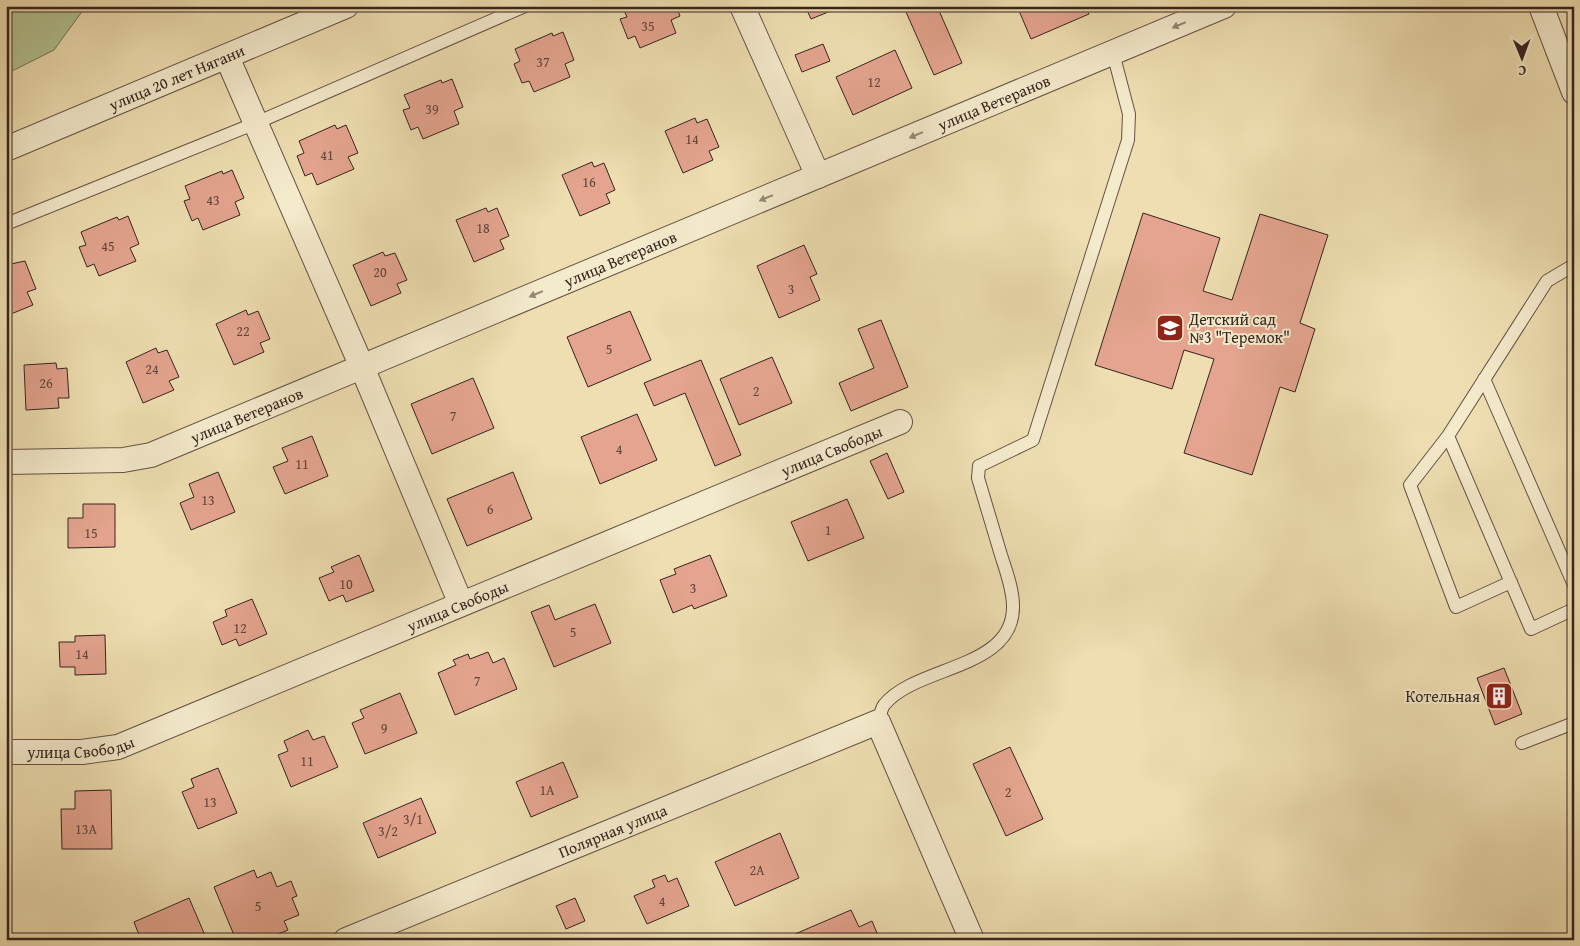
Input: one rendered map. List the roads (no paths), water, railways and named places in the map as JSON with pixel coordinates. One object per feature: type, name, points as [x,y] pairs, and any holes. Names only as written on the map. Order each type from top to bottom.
[{"type":"street","name":"улица 20 лет Нягани","points":[[6,149],[346,6]]},
{"type":"street","points":[[742,6],[818,176]]},
{"type":"street","name":"улица Ветеранов","points":[[6,462],[123,460],[151,455],[1224,6]]},
{"type":"street","points":[[1541,6],[1574,92]]},
{"type":"street","points":[[227,57],[362,367],[461,604]]},
{"type":"street","name":"улица Свободы","points":[[6,752],[82,752],[118,747],[900,422]]},
{"type":"street","points":[[878,722],[972,940]]},
{"type":"street","name":"Полярная улица","points":[[346,940],[878,722]]},
{"type":"lane","points":[[6,224],[256,123],[525,6]]},
{"type":"lane","points":[[878,722],[884,705],[902,691],[982,655],[1001,641],[1010,626],[1014,607],[1009,580],[978,478],[979,466],[1033,440],[1128,140],[1129,114],[1113,53]]},
{"type":"lane","points":[[1511,582],[1456,607],[1410,485],[1448,436],[1547,281],[1574,265]]},
{"type":"lane","points":[[1484,379],[1574,585]]},
{"type":"lane","points":[[1448,436],[1531,629],[1574,609]]},
{"type":"lane","points":[[1522,743],[1574,722]]},
{"type":"place","name":"Детский сад №3 \"Теремок\"","points":[[1170,328]]},
{"type":"place","name":"Котельная","points":[[1499,696]]}]
